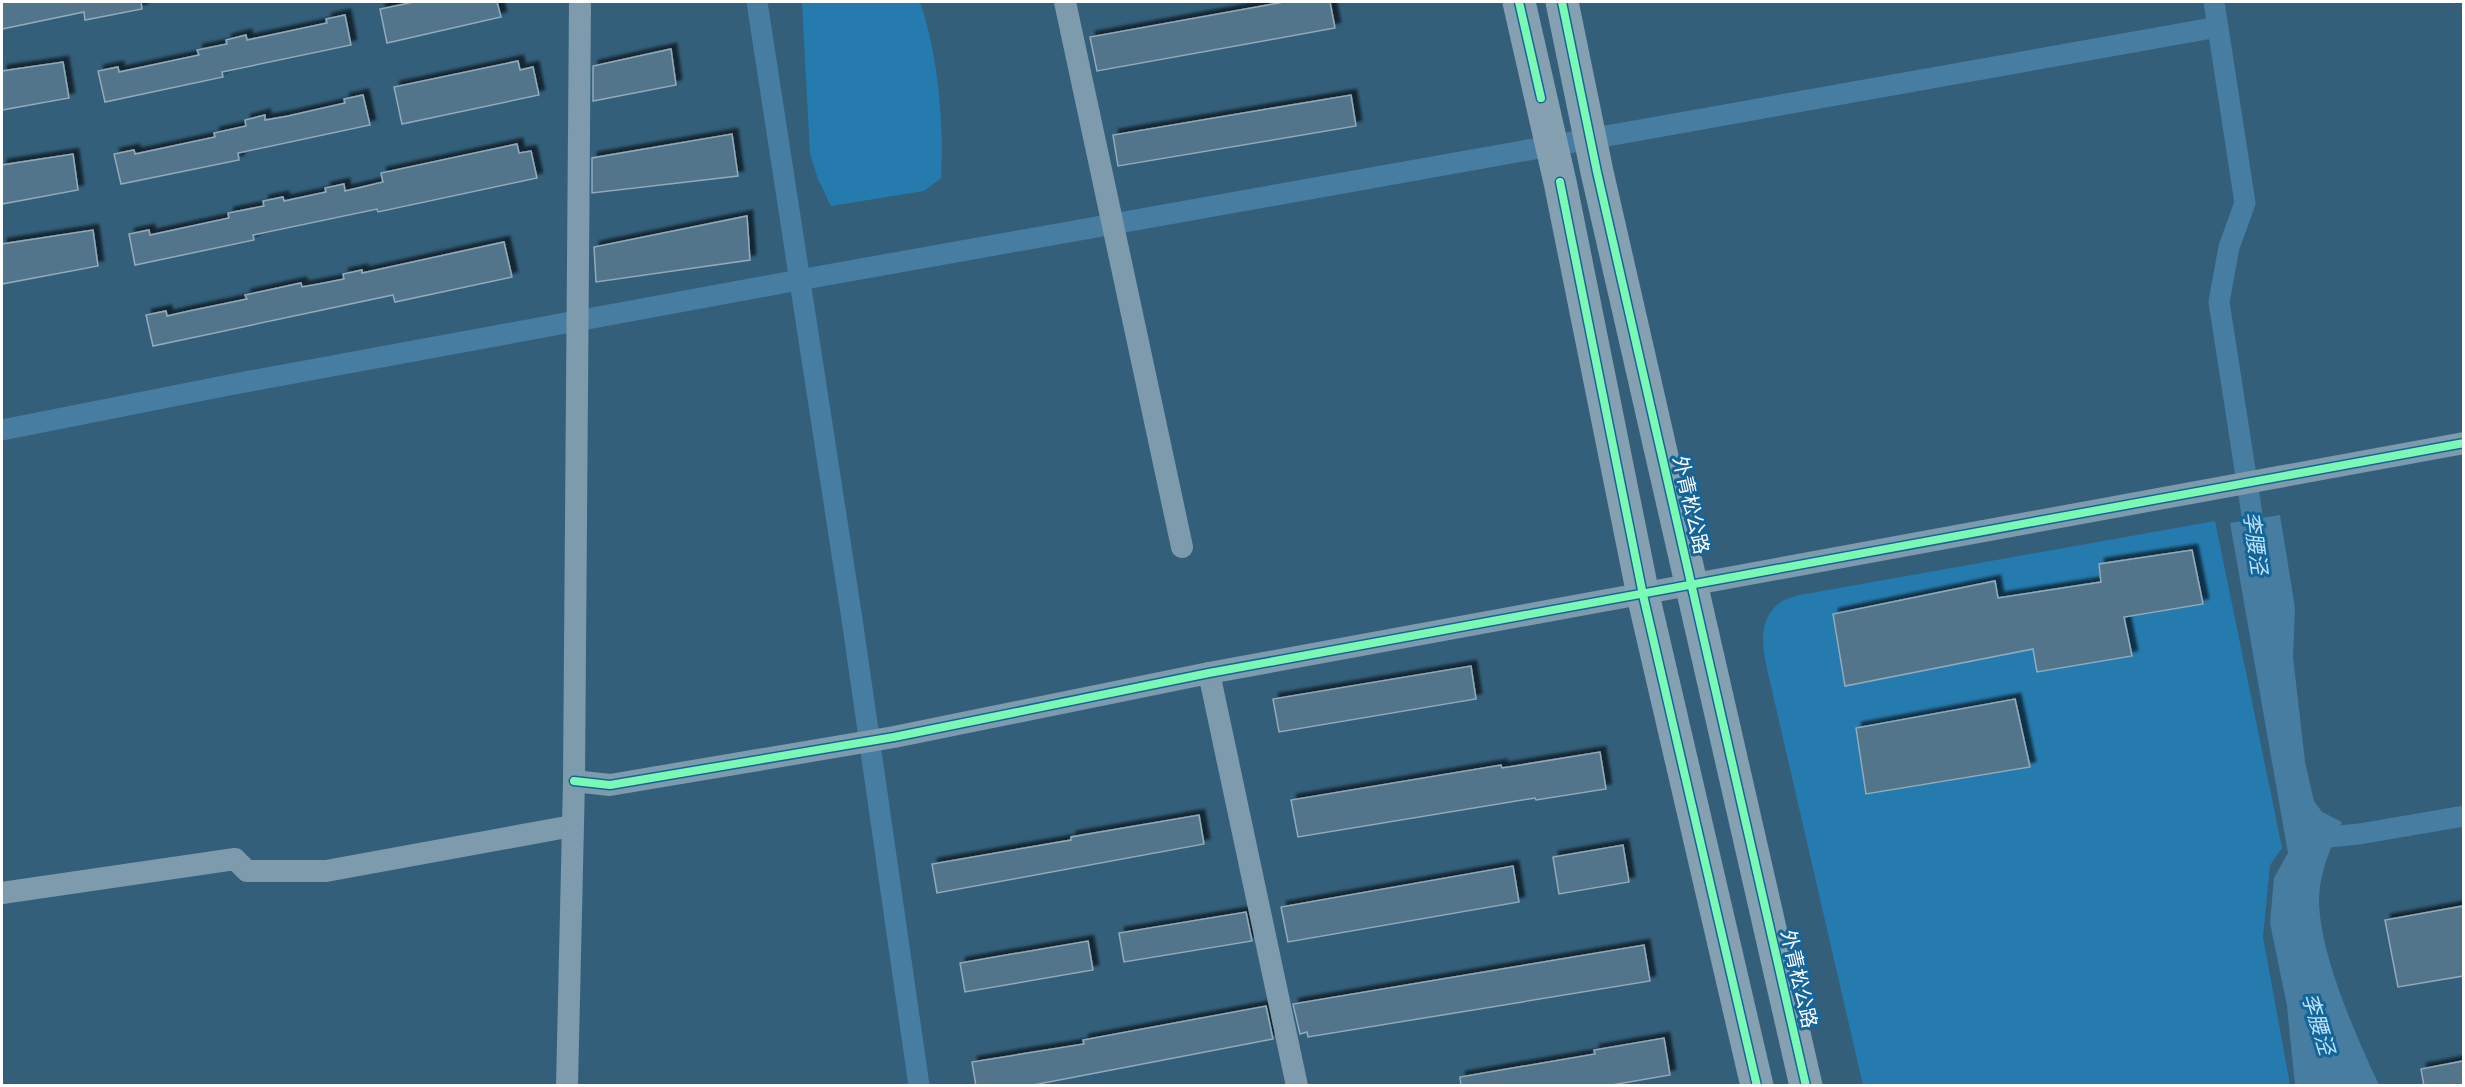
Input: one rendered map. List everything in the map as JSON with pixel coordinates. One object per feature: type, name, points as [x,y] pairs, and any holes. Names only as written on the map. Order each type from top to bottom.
[{"type":"main road","points":[[1519,2],[1560,182],[1643,595],[1757,1086]]},
{"type":"main road","name":"外青松公路","points":[[1562,2],[1598,172],[1806,1086]]},
{"type":"street","points":[[567,1086],[574,781],[580,2]]},
{"type":"street","points":[[1065,2],[1182,547]]},
{"type":"street","points":[[574,781],[610,786],[894,737],[1209,673],[2463,443]]},
{"type":"street","points":[[1209,673],[1297,1086]]},
{"type":"street","points":[[2,894],[235,859],[247,871],[326,871],[572,826]]},
{"type":"shaded area","points":[[802,2],[920,2],[935,66],[942,134],[941,178],[924,191],[831,206],[818,179],[810,154]]},
{"type":"shaded area","points":[[2215,521],[2282,848],[2270,865],[2263,937],[2290,1085],[1863,1085],[1765,660],[1763,634],[1772,610],[1782,601],[1800,595]]},
{"type":"water","points":[[2280,515],[2295,608],[2293,657],[2305,762],[2314,801],[2322,812],[2342,822],[2326,860],[2321,880],[2319,901],[2321,922],[2332,970],[2379,1085],[2295,1085],[2287,1006],[2270,923],[2274,878],[2288,853],[2230,523]]},
{"type":"building","points":[[2,2],[141,2],[142,9],[85,20],[84,12],[2,29]]},
{"type":"building","points":[[414,2],[497,2],[501,17],[387,43],[380,9]]},
{"type":"building","points":[[1284,2],[1330,2],[1335,28],[1097,71],[1090,37]]},
{"type":"building","points":[[345,15],[351,45],[222,72],[223,77],[105,102],[98,71],[118,67],[119,72],[199,55],[197,50],[227,44],[226,40],[246,35],[247,40],[327,23],[326,19]]},
{"type":"building","points":[[671,49],[676,85],[593,101],[593,66]]},
{"type":"building","points":[[518,61],[520,70],[533,67],[539,95],[402,124],[394,87]]},
{"type":"building","points":[[63,62],[69,98],[2,110],[2,71]]},
{"type":"building","points":[[363,95],[370,125],[238,153],[239,160],[121,184],[114,154],[134,150],[135,154],[215,137],[214,133],[246,126],[245,120],[265,115],[265,120],[288,116],[345,103],[344,99]]},
{"type":"building","points":[[1351,95],[1356,126],[1118,166],[1113,135]]},
{"type":"building","points":[[732,134],[738,176],[592,193],[592,158]]},
{"type":"building","points":[[517,144],[519,153],[531,151],[537,178],[378,212],[377,209],[253,235],[254,240],[135,265],[129,234],[149,230],[150,235],[229,218],[228,213],[264,206],[263,201],[283,197],[284,201],[326,192],[325,188],[344,184],[345,191],[383,182],[381,173]]},
{"type":"building","points":[[73,154],[78,190],[2,204],[2,165]]},
{"type":"building","points":[[747,216],[750,260],[596,282],[594,247]]},
{"type":"building","points":[[93,230],[98,266],[2,284],[2,244]]},
{"type":"building","points":[[504,242],[512,277],[395,302],[393,295],[153,346],[146,315],[166,311],[167,316],[247,299],[245,295],[301,283],[302,287],[344,279],[343,274],[362,270],[362,273]]},
{"type":"building","points":[[2192,550],[2203,604],[2124,617],[2132,656],[2037,672],[2033,649],[1845,686],[1833,614],[1995,581],[1998,598],[2101,582],[2099,564]]},
{"type":"building","points":[[1471,666],[1476,699],[1279,732],[1273,699]]},
{"type":"building","points":[[2015,699],[2030,767],[1866,794],[1856,728]]},
{"type":"building","points":[[1600,752],[1606,789],[1536,800],[1535,798],[1298,837],[1291,800],[1501,765],[1502,768]]},
{"type":"building","points":[[1199,815],[1204,844],[937,893],[932,864]]},
{"type":"building","points":[[1623,845],[1629,882],[1559,894],[1553,857]]},
{"type":"building","points":[[1513,866],[1519,902],[1288,942],[1281,907]]},
{"type":"building","points":[[2463,906],[2463,976],[2398,987],[2385,920]]},
{"type":"building","points":[[1246,912],[1252,941],[1124,962],[1119,933]]},
{"type":"building","points":[[1088,941],[1093,970],[965,992],[960,963]]},
{"type":"building","points":[[1644,945],[1650,981],[1308,1037],[1307,1032],[1300,1034],[1293,1004]]},
{"type":"building","points":[[1266,1006],[1273,1039],[1028,1086],[976,1086],[972,1062],[1084,1044],[1083,1040]]},
{"type":"building","points":[[1664,1038],[1670,1075],[1606,1086],[1461,1086],[1460,1077],[1595,1054],[1594,1050]]},
{"type":"building","points":[[2463,1061],[2463,1086],[2424,1086],[2421,1069]]},
{"type":"waterway","points":[[757,2],[852,619],[919,1086]]},
{"type":"waterway","name":"李腰泾","points":[[2214,2],[2245,203],[2229,247],[2219,302],[2257,547]]},
{"type":"waterway","points":[[2,430],[229,385],[799,280],[2218,27]]},
{"type":"waterway","points":[[2309,839],[2359,834],[2464,816]]},
{"type":"cycle path","points":[[1519,2],[1541,98]]},
{"type":"cycle path","points":[[1562,2],[1597,172],[1806,1086]]},
{"type":"cycle path","points":[[1560,182],[1643,595],[1757,1086]]},
{"type":"cycle path","points":[[574,781],[610,785],[894,737],[1209,673],[2464,443]]}]
